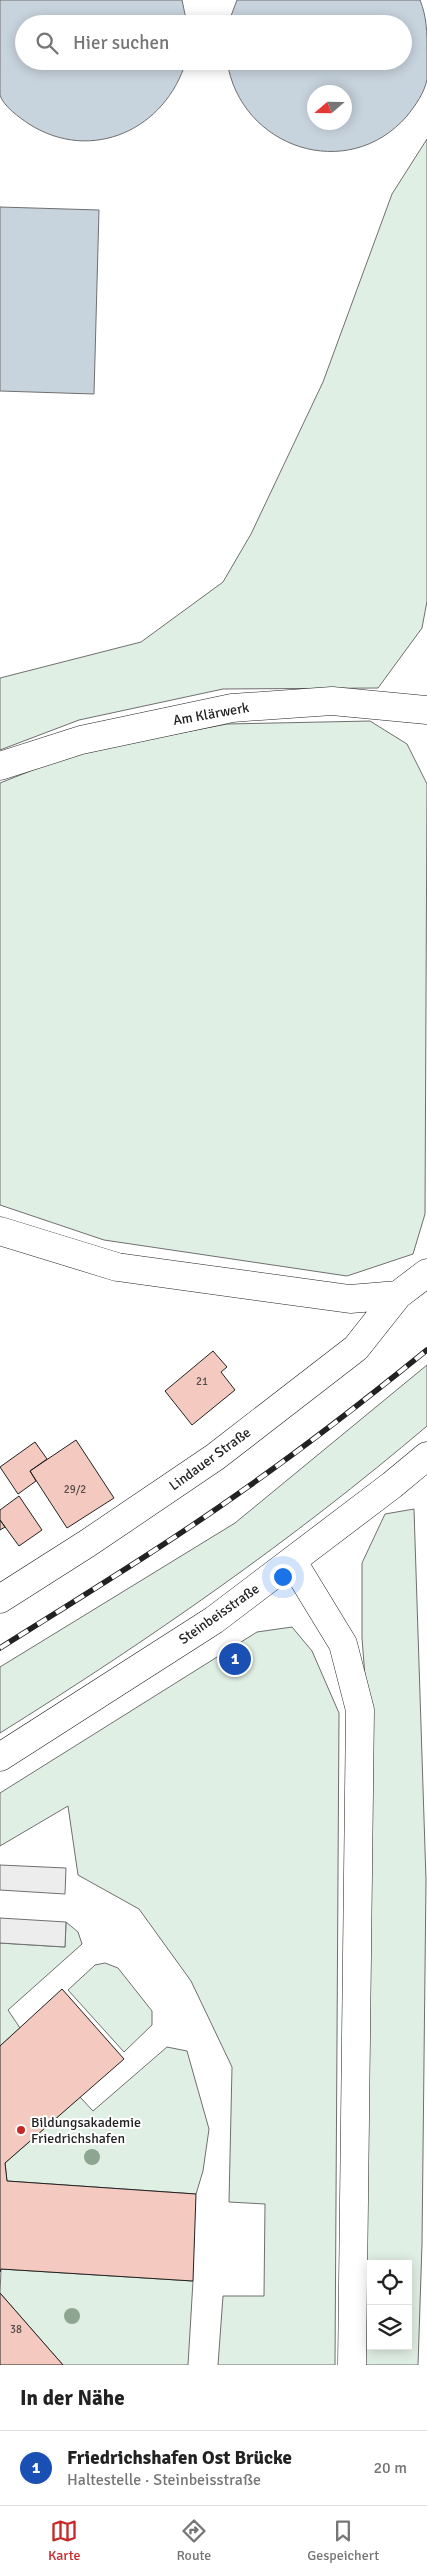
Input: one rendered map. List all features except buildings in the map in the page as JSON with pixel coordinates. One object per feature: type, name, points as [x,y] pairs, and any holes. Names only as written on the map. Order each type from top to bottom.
[{"type":"street","name":"Am Klärwerk","points":[[0,766],[80,740],[232,708],[332,701],[427,710]]},
{"type":"street","points":[[0,1231],[117,1267],[350,1299],[398,1295]]},
{"type":"street","name":"Lindauer Straße","points":[[0,1599],[88,1544],[215,1457],[356,1348],[398,1295],[427,1273]]},
{"type":"street","name":"Steinbeisstraße","points":[[0,1757],[214,1620],[293,1562],[427,1456]]},
{"type":"street","points":[[293,1562],[343,1644],[360,1710],[352,2365]]},
{"type":"green space","points":[[427,139],[427,601],[422,628],[378,688],[223,689],[79,720],[0,750],[0,678],[141,642],[223,582],[251,534],[323,382],[392,194]]},
{"type":"green space","points":[[370,721],[407,744],[427,784],[425,1214],[413,1254],[347,1276],[104,1240],[0,1205],[0,783],[76,753],[227,724]]},
{"type":"green space","points":[[427,1365],[427,1426],[325,1509],[272,1549],[111,1662],[0,1733],[0,1667],[235,1523]]},
{"type":"green space","points":[[414,1509],[426,1880],[422,2244],[418,2365],[359,2365],[368,1715],[362,1638],[362,1563],[385,1514]]},
{"type":"green space","points":[[292,1627],[312,1651],[339,1713],[335,2365],[218,2365],[223,2296],[264,2296],[265,2204],[229,2202],[232,2067],[191,1981],[139,1909],[78,1875],[68,1806],[0,1846],[0,1793],[257,1632]]},
{"type":"green space","points":[[66,1922],[78,1932],[82,1944],[8,2010],[20,2028],[0,2046],[0,1943],[65,1947]]},
{"type":"green space","points":[[105,1963],[118,1968],[152,2011],[152,2025],[124,2052],[68,1990],[95,1965]]},
{"type":"green space","points":[[167,2047],[187,2051],[209,2129],[203,2171],[196,2194],[7,2181],[5,2163],[80,2097],[93,2111]]},
{"type":"green space","points":[[1,2269],[193,2281],[188,2365],[63,2365],[0,2293]]},
{"type":"shaded area","points":[[0,0],[182,0],[185,15],[15,15],[15,70],[182,70],[176,85],[162,105],[144,121],[124,133],[101,140],[77,141],[53,136],[21,118],[8,107],[0,95]]},
{"type":"shaded area","points":[[237,0],[420,0],[427,32],[426,84],[419,99],[407,116],[383,137],[356,148],[328,151],[300,147],[274,135],[252,116],[236,91],[230,70],[412,70],[412,15],[231,15]]},
{"type":"shaded area","points":[[0,207],[99,210],[94,394],[0,391]]},
{"type":"shaded area","points":[[0,1865],[66,1868],[65,1894],[0,1890]]},
{"type":"shaded area","points":[[0,1918],[66,1922],[65,1947],[0,1943]]},
{"type":"railway","points":[[0,1648],[126,1569],[272,1470],[427,1350]]},
{"type":"place","name":"Friedrichshafen Ost Brücke","points":[[235,1659]]},
{"type":"place","name":"Bildungsakademie Friedrichshafen","points":[[21,2130]]}]
